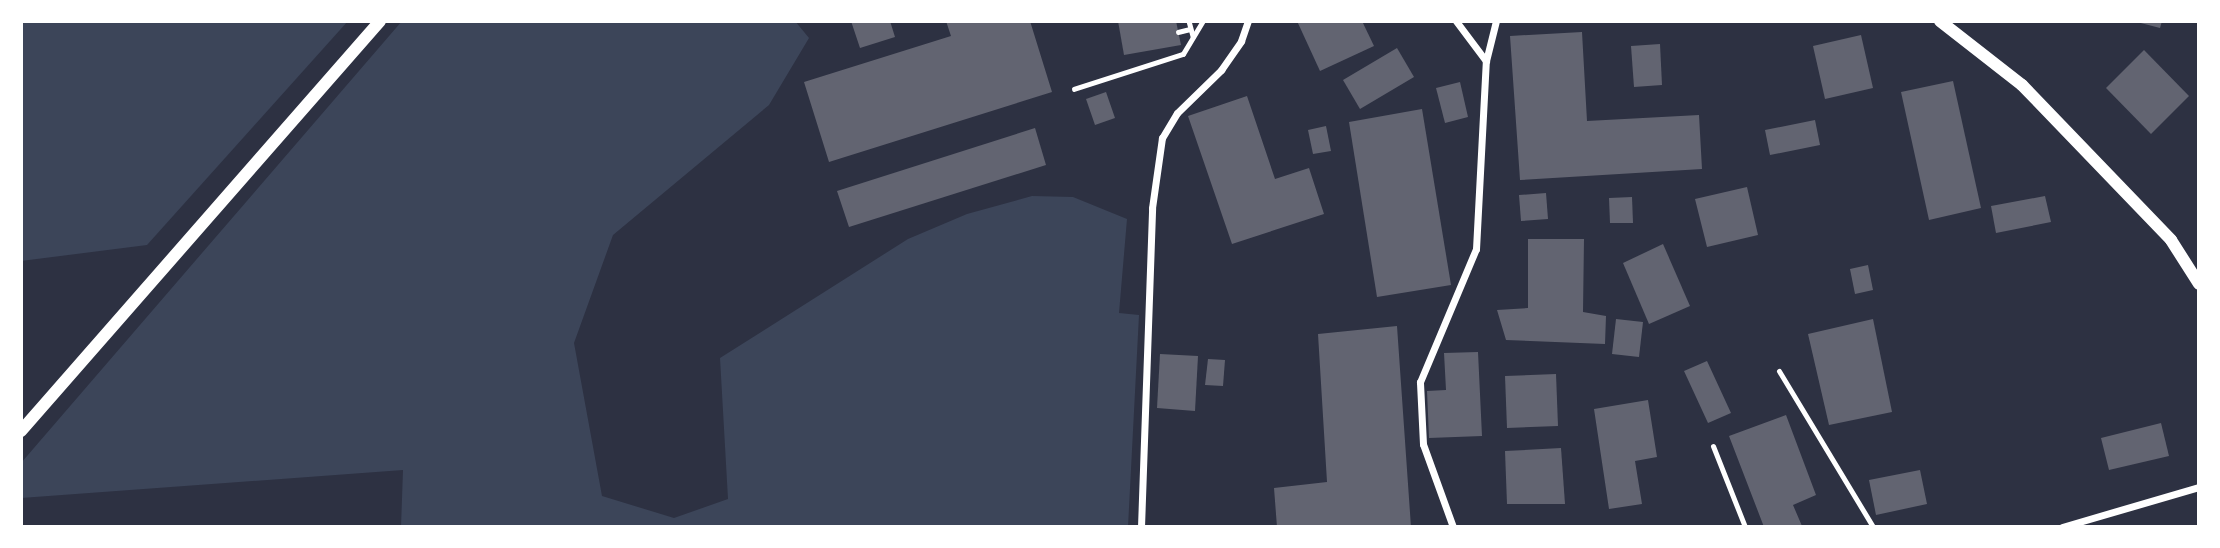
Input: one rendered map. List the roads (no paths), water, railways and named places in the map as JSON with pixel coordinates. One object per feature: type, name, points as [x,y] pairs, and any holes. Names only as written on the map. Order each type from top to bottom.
[{"type":"street","points":[[21,431],[380,21]]},
{"type":"street","points":[[1141,527],[1153,208],[1162,138],[1177,113],[1221,70],[1241,41],[1248,21]]},
{"type":"street","points":[[1456,21],[1486,61]]},
{"type":"street","points":[[1453,527],[1423,444],[1420,382],[1476,249],[1486,61],[1496,21]]},
{"type":"street","points":[[1940,21],[2022,85],[2171,240],[2199,284]]},
{"type":"street","points":[[2062,527],[2199,487]]},
{"type":"lane","points":[[1779,371],[1873,527]]},
{"type":"lane","points":[[1713,446],[1745,527]]}]
